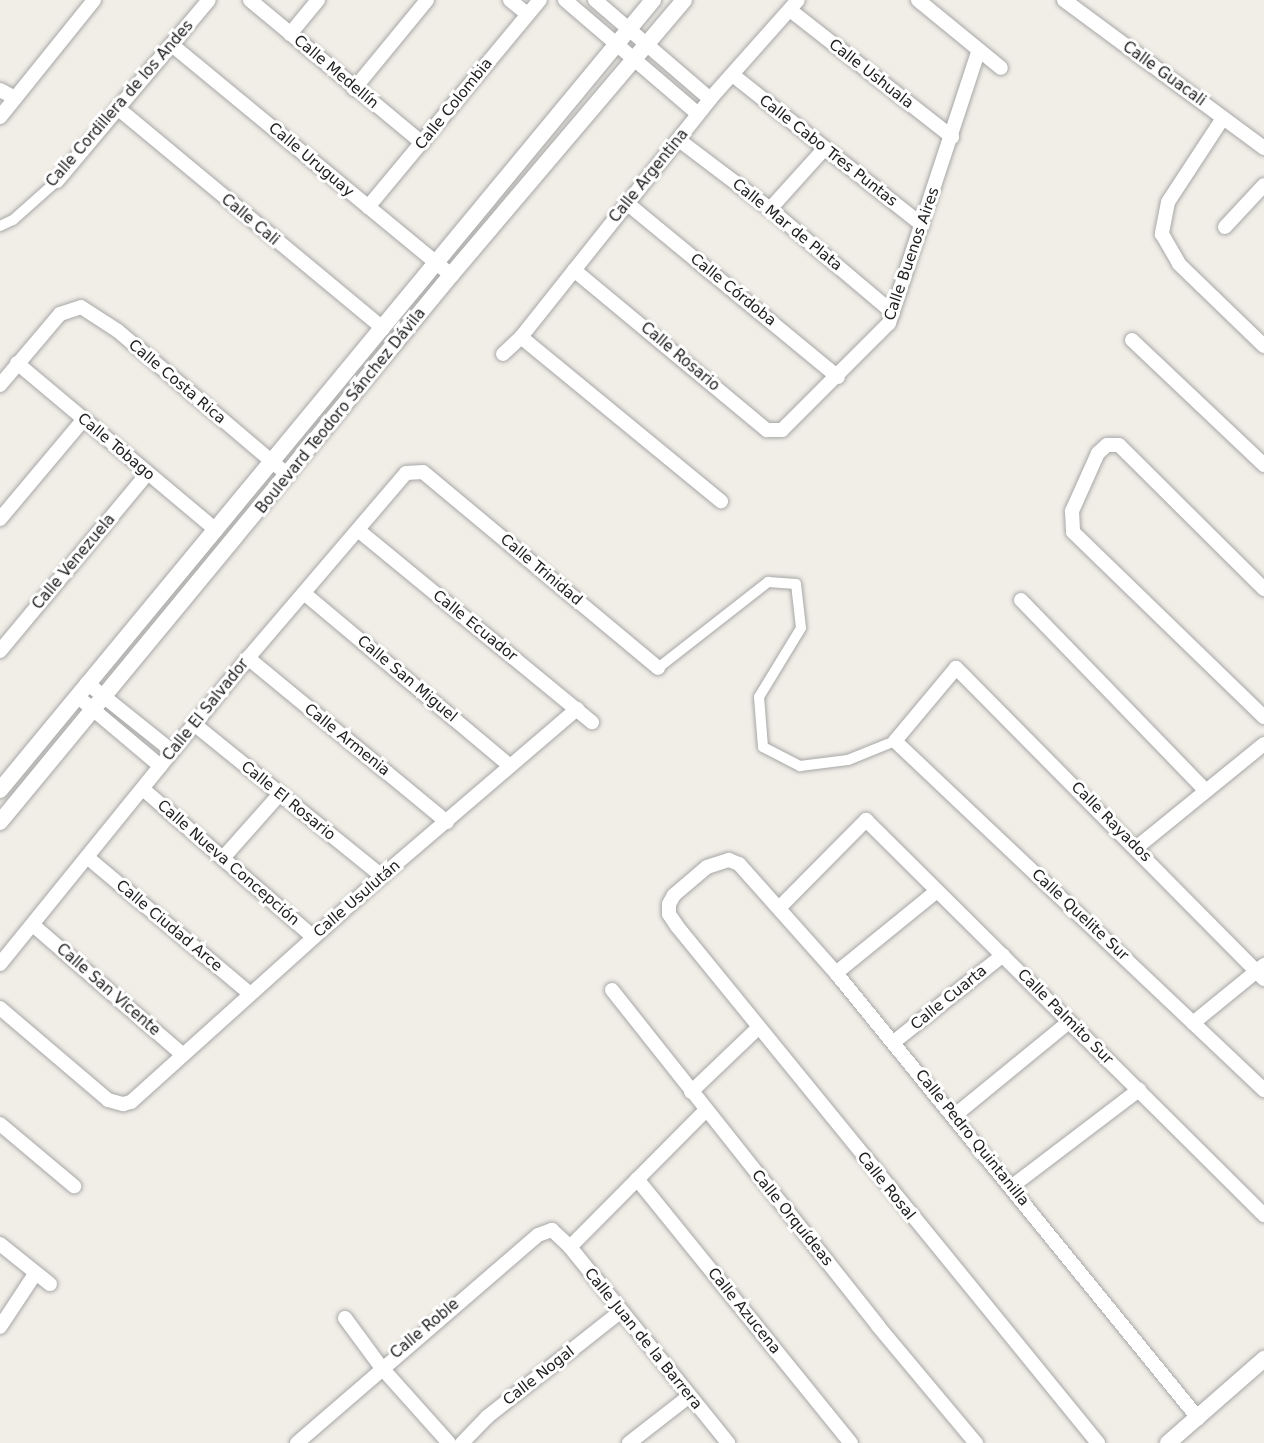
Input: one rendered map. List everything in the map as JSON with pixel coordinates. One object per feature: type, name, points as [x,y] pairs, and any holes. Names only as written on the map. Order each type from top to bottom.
[{"type":"street","points":[[0,117],[94,0]]},
{"type":"street","name":"Calle Cordillera de los Andes","points":[[0,226],[13,220],[57,181],[120,110],[209,0]]},
{"type":"street","name":"Calle Medellín","points":[[250,0],[354,89],[422,143]]},
{"type":"street","points":[[290,34],[318,0]]},
{"type":"street","points":[[354,89],[428,0]]},
{"type":"street","points":[[510,0],[527,14]]},
{"type":"street","name":"Calle Colombia","points":[[368,207],[540,0]]},
{"type":"street","points":[[565,0],[698,114]]},
{"type":"street","points":[[596,0],[710,99]]},
{"type":"street","name":"Boulevard Teodoro Sánchez Dávila","points":[[2,783],[216,530],[653,0]]},
{"type":"street","name":"Boulevard Teodoro Sánchez Dávila","points":[[0,822],[451,275],[684,0]]},
{"type":"street","points":[[918,0],[1000,68]]},
{"type":"street","name":"Calle Guacali","points":[[1064,0],[1264,148]]},
{"type":"street","name":"Calle Argentina","points":[[503,354],[521,337],[710,99],[734,76],[794,5]]},
{"type":"street","name":"Calle Ushuala","points":[[794,5],[952,137]]},
{"type":"street","name":"Calle Uruguay","points":[[172,45],[451,275]]},
{"type":"street","name":"Calle Buenos Aires","points":[[788,424],[884,331],[893,313],[979,50]]},
{"type":"street","name":"Calle Cabo Tres Puntas","points":[[734,76],[922,225]]},
{"type":"street","points":[[0,90],[15,98]]},
{"type":"street","name":"Calle Cali","points":[[120,110],[383,328]]},
{"type":"street","points":[[1223,118],[1168,202],[1163,216],[1166,246],[1179,264],[1264,346]]},
{"type":"street","name":"Calle Mar de Plata","points":[[679,140],[770,209],[893,313]]},
{"type":"street","points":[[770,209],[825,148]]},
{"type":"street","points":[[1225,227],[1264,185]]},
{"type":"street","name":"Calle Córdoba","points":[[628,204],[838,377]]},
{"type":"street","name":"Calle Rosario","points":[[574,270],[767,430],[782,430],[788,424]]},
{"type":"street","name":"Calle Costa Rica","points":[[17,363],[60,314],[73,307],[95,314],[288,475]]},
{"type":"street","points":[[521,337],[721,501]]},
{"type":"street","points":[[1132,340],[1264,465]]},
{"type":"street","points":[[0,385],[17,363]]},
{"type":"street","name":"Calle Tobago","points":[[17,363],[216,530]]},
{"type":"street","points":[[0,519],[83,420]]},
{"type":"street","points":[[1264,589],[1119,445],[1107,445],[1098,453],[1072,511],[1073,532],[1264,717]]},
{"type":"street","name":"Calle El Salvador","points":[[0,964],[248,658],[406,473],[423,472]]},
{"type":"street","name":"Calle Trinidad","points":[[423,472],[658,668]]},
{"type":"street","name":"Calle Venezuela","points":[[0,651],[148,473]]},
{"type":"street","name":"Calle Ecuador","points":[[358,530],[592,722]]},
{"type":"street","points":[[658,668],[768,582],[796,584],[801,628],[759,697],[763,747],[800,766],[848,760],[896,741]]},
{"type":"street","name":"Calle San Miguel","points":[[305,594],[509,765]]},
{"type":"street","points":[[1021,600],[1206,791]]},
{"type":"street","name":"Calle Armenia","points":[[248,658],[447,822]]},
{"type":"street","name":"Calle Rayados","points":[[896,741],[956,668],[1262,972]]},
{"type":"street","points":[[82,689],[160,766]]},
{"type":"street","points":[[98,703],[172,751]]},
{"type":"street","name":"Calle Usulután","points":[[0,1008],[108,1100],[123,1104],[141,1094],[382,876],[577,709]]},
{"type":"street","name":"Calle El Rosario","points":[[194,724],[382,876]]},
{"type":"street","name":"Calle Quelite Sur","points":[[896,741],[1264,1090]]},
{"type":"street","points":[[1136,848],[1264,744]]},
{"type":"street","name":"Calle Nueva Concepción","points":[[143,789],[313,937]]},
{"type":"street","points":[[223,858],[279,795]]},
{"type":"street","name":"Calle Palmito Sur","points":[[779,908],[866,820],[1264,1215]]},
{"type":"street","name":"Calle Ciudad Arce","points":[[87,857],[250,994]]},
{"type":"street","name":"Calle Pedro Quintanilla","points":[[677,926],[669,914],[674,895],[707,867],[729,860],[739,864],[894,1041],[1198,1418]]},
{"type":"street","points":[[836,973],[938,891]]},
{"type":"street","name":"Calle San Vicente","points":[[33,926],[183,1055]]},
{"type":"street","name":"Calle Rosal","points":[[677,926],[1098,1443]]},
{"type":"street","name":"Calle Cuarta","points":[[894,1041],[1003,955]]},
{"type":"street","points":[[1193,1023],[1262,972]]},
{"type":"street","name":"Calle Orquídeas","points":[[612,990],[691,1092],[976,1443]]},
{"type":"street","points":[[954,1116],[1069,1022]]},
{"type":"street","points":[[691,1092],[758,1028]]},
{"type":"street","points":[[1011,1187],[1139,1090]]},
{"type":"street","points":[[570,1247],[706,1110]]},
{"type":"street","points":[[0,1124],[74,1186]]},
{"type":"street","name":"Calle Azucena","points":[[637,1179],[851,1443]]},
{"type":"street","name":"Calle Roble","points":[[297,1443],[381,1367],[538,1234],[552,1230],[560,1235]]},
{"type":"street","name":"Calle Juan de la Barrera","points":[[560,1235],[688,1397],[728,1443]]},
{"type":"street","points":[[0,1244],[50,1284]]},
{"type":"street","points":[[0,1327],[35,1274]]},
{"type":"street","name":"Calle Nogal","points":[[462,1443],[487,1417],[620,1312]]},
{"type":"street","points":[[345,1318],[381,1367],[449,1443]]},
{"type":"street","points":[[1177,1441],[1198,1418],[1263,1363]]},
{"type":"street","points":[[629,1443],[688,1397]]}]
